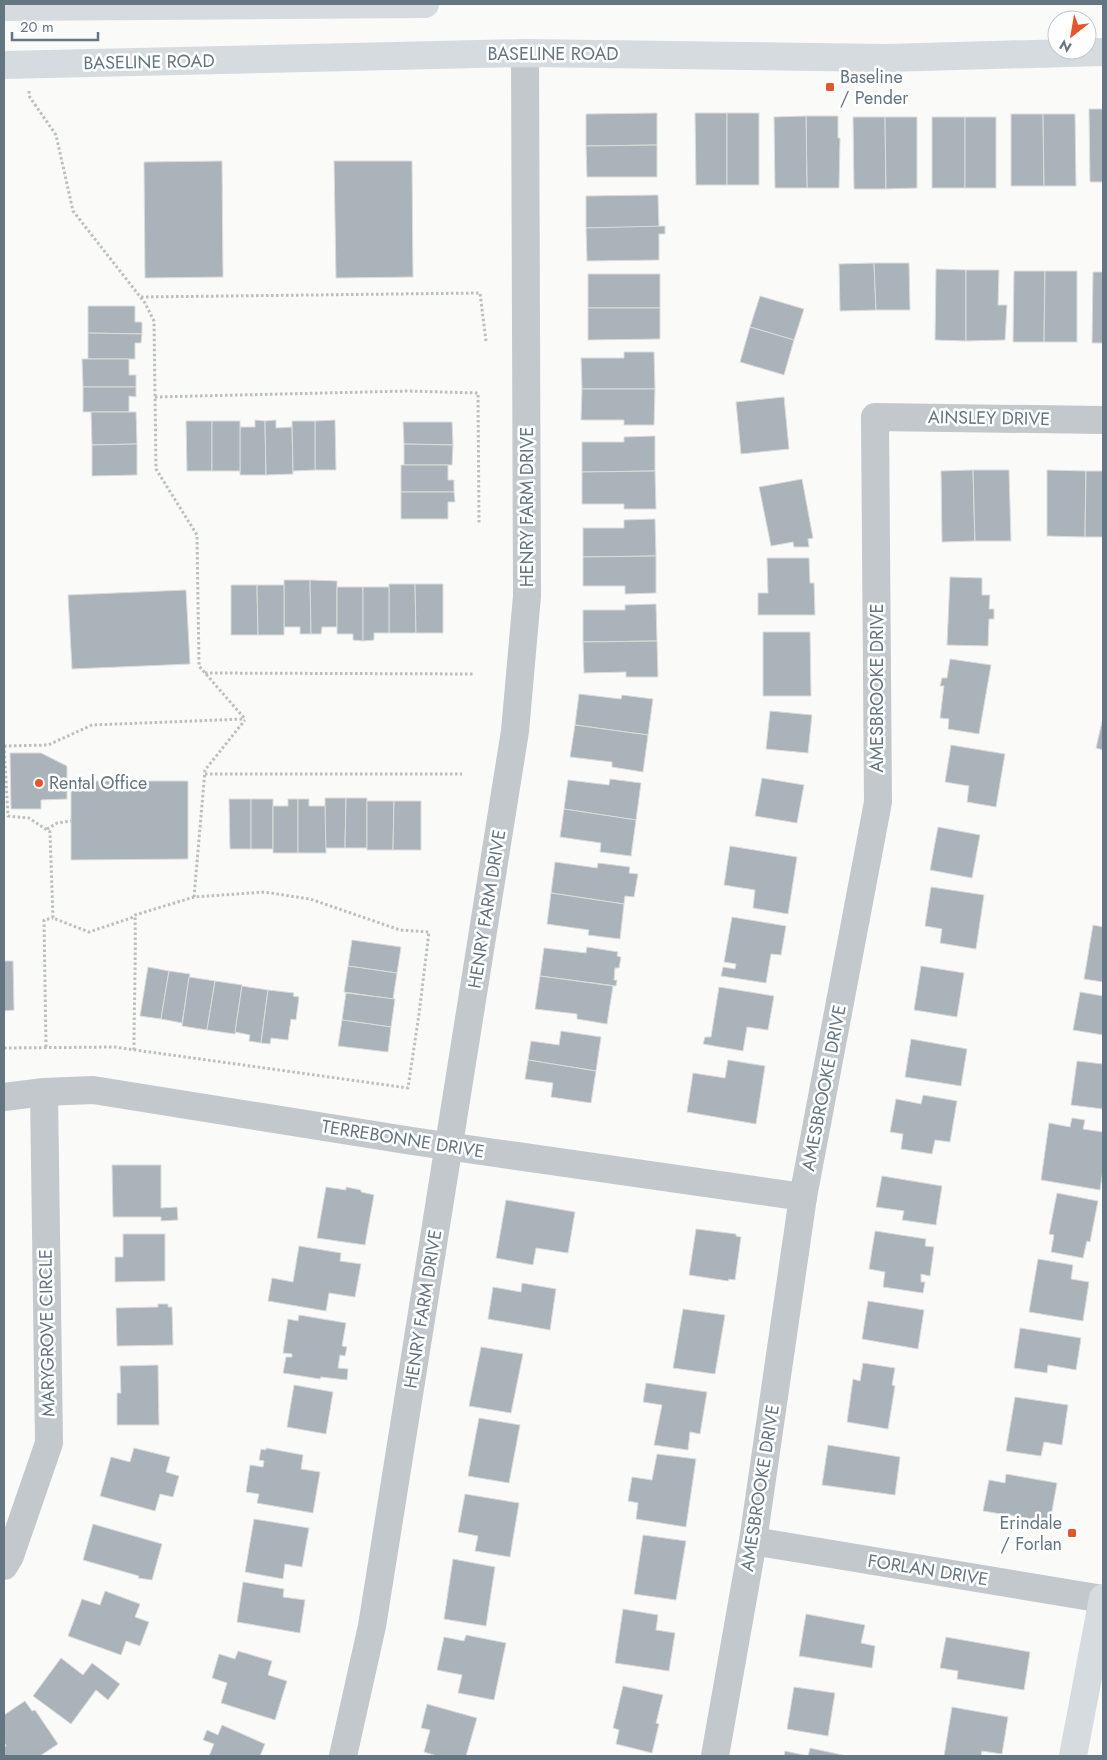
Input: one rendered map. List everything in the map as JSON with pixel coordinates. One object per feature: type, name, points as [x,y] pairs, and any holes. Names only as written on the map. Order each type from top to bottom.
[{"type":"main road","points":[[4,8],[425,4]]},
{"type":"main road","name":"BASELINE ROAD","points":[[17,64],[524,53],[887,58],[1103,52]]},
{"type":"main road","points":[[1073,1756],[1103,1599]]},
{"type":"street","name":"HENRY FARM DRIVE","points":[[343,1756],[372,1626],[515,731],[527,596],[524,53]]},
{"type":"street","name":"AINSLEY DRIVE","points":[[874,417],[1103,420]]},
{"type":"street","name":"AMESBROOKE DRIVE","points":[[715,1756],[753,1542],[803,1197],[878,802],[874,417]]},
{"type":"street","name":"TERREBONNE DRIVE","points":[[4,1097],[44,1092],[93,1090],[449,1147],[803,1197]]},
{"type":"street","name":"MARYGROVE CIRCLE","points":[[4,1566],[10,1556],[49,1443],[44,1092]]},
{"type":"street","name":"FORLAN DRIVE","points":[[753,1542],[1103,1599]]},
{"type":"path","points":[[17,64],[29,96],[56,135],[73,211],[145,303],[154,321],[156,469],[196,535],[199,666],[245,719]]},
{"type":"path","points":[[140,297],[480,293],[486,342]]},
{"type":"path","points":[[155,397],[408,391],[478,392],[479,524]]},
{"type":"path","points":[[205,673],[476,674]]},
{"type":"path","points":[[53,918],[50,832],[29,818],[8,816],[4,746],[48,745],[92,725],[245,719]]},
{"type":"path","points":[[194,897],[205,770],[245,719]]},
{"type":"path","points":[[204,774],[462,774]]},
{"type":"path","points":[[47,829],[57,823],[71,822]]},
{"type":"path","points":[[4,1048],[114,1047],[408,1088],[430,932],[400,930],[310,899],[264,892],[194,897],[135,915],[89,932],[53,918],[44,920],[46,1047]]},
{"type":"path","points":[[134,1050],[135,915]]},
{"type":"building","points":[[1089,109],[1103,109],[1103,182],[1090,182]]},
{"type":"building","points":[[657,113],[657,145],[586,146],[586,114]]},
{"type":"building","points":[[695,113],[727,113],[727,185],[696,185]]},
{"type":"building","points":[[727,113],[759,113],[759,185],[727,185]]},
{"type":"building","points":[[1011,114],[1043,114],[1044,186],[1011,186]]},
{"type":"building","points":[[1043,114],[1075,114],[1076,186],[1044,186]]},
{"type":"building","points":[[806,116],[838,116],[838,138],[840,138],[839,188],[807,188]]},
{"type":"building","points":[[806,116],[807,188],[775,188],[774,117]]},
{"type":"building","points":[[853,117],[885,117],[886,189],[854,189]]},
{"type":"building","points":[[885,117],[917,117],[917,188],[886,189]]},
{"type":"building","points":[[932,117],[965,117],[965,188],[932,188]]},
{"type":"building","points":[[965,117],[996,117],[996,188],[965,188]]},
{"type":"building","points":[[657,145],[657,177],[587,177],[586,146]]},
{"type":"building","points":[[222,161],[223,277],[145,278],[144,162]]},
{"type":"building","points":[[334,161],[412,161],[413,277],[336,278]]},
{"type":"building","points":[[658,195],[659,227],[586,228],[586,196]]},
{"type":"building","points":[[665,226],[665,234],[659,234],[659,260],[587,261],[586,228]]},
{"type":"building","points":[[874,263],[876,310],[840,311],[839,264]]},
{"type":"building","points":[[874,263],[909,263],[910,310],[876,310]]},
{"type":"building","points":[[936,269],[966,270],[966,341],[935,340]]},
{"type":"building","points":[[966,270],[999,270],[998,305],[1007,305],[1005,340],[966,341]]},
{"type":"building","points":[[1014,271],[1045,271],[1044,342],[1013,342]]},
{"type":"building","points":[[1045,271],[1077,271],[1077,342],[1044,342]]},
{"type":"building","points":[[1093,272],[1103,272],[1103,343],[1092,343]]},
{"type":"building","points":[[588,274],[660,274],[660,308],[588,308]]},
{"type":"building","points":[[760,296],[804,309],[794,340],[750,327]]},
{"type":"building","points":[[88,306],[135,306],[135,322],[142,322],[142,334],[88,333]]},
{"type":"building","points":[[588,308],[660,308],[660,339],[588,340]]},
{"type":"building","points":[[750,327],[794,340],[784,375],[740,362]]},
{"type":"building","points":[[88,333],[142,334],[141,343],[135,343],[135,359],[88,359]]},
{"type":"building","points":[[624,352],[654,352],[655,389],[582,389],[581,358],[624,358]]},
{"type":"building","points":[[82,359],[129,359],[129,375],[136,375],[136,387],[83,387]]},
{"type":"building","points":[[83,387],[136,387],[136,397],[129,396],[129,412],[83,412]]},
{"type":"building","points":[[582,389],[655,389],[654,425],[624,425],[624,420],[581,420]]},
{"type":"building","points":[[784,397],[789,449],[741,454],[736,402]]},
{"type":"building","points":[[91,412],[136,412],[137,444],[92,445]]},
{"type":"building","points":[[255,420],[265,421],[266,475],[240,475],[240,427],[255,427]]},
{"type":"building","points":[[276,420],[276,428],[292,427],[293,474],[266,475],[265,421]]},
{"type":"building","points":[[335,420],[336,470],[315,470],[315,421]]},
{"type":"building","points":[[186,421],[212,421],[212,471],[187,471]]},
{"type":"building","points":[[212,421],[240,421],[240,471],[212,471]]},
{"type":"building","points":[[292,421],[315,421],[315,470],[293,471]]},
{"type":"building","points":[[403,422],[452,422],[453,445],[404,444]]},
{"type":"building","points":[[655,436],[655,471],[582,472],[582,442],[624,442],[624,437]]},
{"type":"building","points":[[137,444],[137,475],[92,476],[92,445]]},
{"type":"building","points":[[404,444],[453,445],[452,465],[404,465]]},
{"type":"building","points":[[401,465],[448,465],[448,480],[454,480],[454,492],[401,492]]},
{"type":"building","points":[[973,470],[975,541],[942,542],[941,471]]},
{"type":"building","points":[[973,470],[1009,470],[1011,541],[975,541]]},
{"type":"building","points":[[1047,470],[1086,471],[1085,537],[1047,536]]},
{"type":"building","points":[[655,471],[656,509],[624,509],[624,504],[582,504],[582,472]]},
{"type":"building","points":[[1086,471],[1103,471],[1103,537],[1085,537]]},
{"type":"building","points":[[802,479],[813,538],[808,539],[809,547],[794,547],[793,542],[771,546],[759,487]]},
{"type":"building","points":[[401,492],[454,492],[455,502],[448,502],[448,519],[401,519]]},
{"type":"building","points":[[655,519],[656,556],[583,557],[583,528],[624,528],[624,520]]},
{"type":"building","points":[[656,556],[656,593],[625,594],[625,586],[583,586],[583,557]]},
{"type":"building","points":[[767,558],[809,558],[810,583],[814,583],[815,615],[758,615],[758,593],[768,593]]},
{"type":"building","points":[[950,577],[982,578],[982,595],[990,595],[989,609],[994,609],[994,619],[989,619],[988,646],[947,645]]},
{"type":"building","points":[[284,580],[310,580],[311,634],[300,634],[300,627],[284,627]]},
{"type":"building","points":[[310,580],[337,581],[337,627],[322,627],[321,634],[311,634]]},
{"type":"building","points":[[389,584],[415,584],[416,633],[389,633]]},
{"type":"building","points":[[415,584],[443,584],[443,633],[416,633]]},
{"type":"building","points":[[231,585],[257,585],[258,635],[231,635]]},
{"type":"building","points":[[257,585],[284,585],[284,635],[258,635]]},
{"type":"building","points":[[337,587],[363,587],[363,641],[353,640],[353,634],[337,634]]},
{"type":"building","points":[[363,587],[389,587],[389,633],[374,633],[374,640],[363,641]]},
{"type":"building","points":[[186,590],[190,664],[72,669],[68,595]]},
{"type":"building","points":[[656,604],[657,641],[583,642],[583,610],[625,610],[625,605]]},
{"type":"building","points":[[763,632],[810,632],[811,696],[763,696]]},
{"type":"building","points":[[657,641],[658,677],[626,677],[626,672],[584,673],[583,642]]},
{"type":"building","points":[[950,659],[991,665],[979,734],[948,729],[949,719],[940,718],[944,686],[940,686],[942,678],[947,678]]},
{"type":"building","points":[[579,694],[621,699],[622,695],[653,699],[648,735],[575,725]]},
{"type":"building","points":[[770,711],[812,715],[808,753],[766,749]]},
{"type":"building","points":[[1103,722],[1103,750],[1096,748]]},
{"type":"building","points":[[575,725],[648,735],[643,772],[612,767],[612,762],[570,757]]},
{"type":"building","points":[[951,745],[1005,754],[996,807],[967,802],[969,786],[945,782]]},
{"type":"building","name":"Rental Office","points":[[10,753],[41,753],[67,766],[67,799],[41,800],[41,809],[11,809]]},
{"type":"building","points":[[762,778],[804,785],[797,823],[755,816]]},
{"type":"building","points":[[610,779],[641,783],[636,820],[564,809],[568,780],[609,785]]},
{"type":"building","points":[[71,781],[188,781],[188,859],[71,860]]},
{"type":"building","points":[[325,798],[346,798],[345,848],[325,848]]},
{"type":"building","points":[[346,798],[367,798],[367,848],[345,848]]},
{"type":"building","points":[[229,799],[251,799],[251,849],[230,849]]},
{"type":"building","points":[[251,799],[273,799],[273,849],[251,849]]},
{"type":"building","points":[[288,799],[298,799],[298,853],[273,853],[273,806],[288,806]]},
{"type":"building","points":[[298,799],[309,799],[309,806],[325,806],[326,853],[298,853]]},
{"type":"building","points":[[367,801],[394,801],[393,850],[367,850]]},
{"type":"building","points":[[394,801],[421,801],[421,850],[393,850]]},
{"type":"building","points":[[564,809],[636,820],[631,856],[600,852],[601,843],[560,837]]},
{"type":"building","points":[[938,827],[980,835],[972,878],[930,870]]},
{"type":"building","points":[[730,846],[797,857],[788,914],[753,908],[755,890],[724,885]]},
{"type":"building","points":[[555,862],[597,868],[598,863],[630,867],[629,873],[638,874],[634,897],[625,896],[624,904],[551,893]]},
{"type":"building","points":[[931,887],[984,895],[976,949],[940,943],[942,929],[925,926]]},
{"type":"building","points":[[551,893],[624,904],[620,939],[588,935],[589,930],[547,924]]},
{"type":"building","points":[[732,917],[786,926],[781,955],[771,954],[766,983],[721,976],[723,967],[735,969],[736,964],[724,962]]},
{"type":"building","points":[[1093,925],[1103,927],[1103,982],[1084,979]]},
{"type":"building","points":[[352,940],[401,947],[397,973],[348,966]]},
{"type":"building","points":[[587,947],[618,952],[617,956],[621,957],[619,968],[615,968],[614,980],[617,980],[616,986],[540,976],[544,948],[586,953]]},
{"type":"building","points":[[4,961],[13,961],[14,1010],[4,1011]]},
{"type":"building","points":[[348,966],[397,973],[393,999],[344,992]]},
{"type":"building","points":[[921,966],[964,973],[957,1017],[914,1010]]},
{"type":"building","points":[[148,967],[169,971],[161,1019],[140,1016]]},
{"type":"building","points":[[169,971],[190,974],[182,1023],[161,1019]]},
{"type":"building","points":[[540,976],[613,986],[607,1024],[577,1019],[577,1014],[535,1009]]},
{"type":"building","points":[[189,977],[215,981],[207,1030],[182,1026]]},
{"type":"building","points":[[215,981],[242,985],[235,1034],[207,1030]]},
{"type":"building","points":[[242,986],[268,990],[261,1043],[249,1041],[250,1035],[235,1032]]},
{"type":"building","points":[[719,987],[774,996],[768,1030],[747,1027],[743,1051],[703,1044],[705,1037],[711,1037]]},
{"type":"building","points":[[268,990],[294,993],[293,996],[299,997],[296,1020],[291,1019],[288,1040],[271,1038],[270,1044],[261,1043]]},
{"type":"building","points":[[1080,992],[1103,996],[1103,1035],[1073,1030]]},
{"type":"building","points":[[346,993],[395,999],[391,1027],[342,1020]]},
{"type":"building","points":[[342,1020],[391,1027],[388,1052],[338,1046]]},
{"type":"building","points":[[561,1031],[601,1037],[596,1071],[528,1060],[531,1041],[559,1045]]},
{"type":"building","points":[[911,1039],[967,1049],[961,1086],[905,1077]]},
{"type":"building","points":[[528,1060],[596,1071],[591,1103],[551,1097],[553,1083],[525,1079]]},
{"type":"building","points":[[728,1060],[765,1066],[756,1124],[687,1112],[693,1073],[725,1078]]},
{"type":"building","points":[[1077,1061],[1103,1064],[1103,1109],[1071,1105]]},
{"type":"building","points":[[923,1095],[957,1101],[950,1142],[935,1140],[932,1154],[901,1149],[903,1134],[890,1132],[896,1099],[921,1104]]},
{"type":"building","points":[[1072,1118],[1085,1120],[1083,1129],[1103,1132],[1103,1170],[1100,1190],[1041,1180],[1049,1123],[1070,1127]]},
{"type":"building","points":[[112,1165],[161,1165],[161,1208],[177,1207],[178,1220],[161,1221],[161,1217],[113,1217]]},
{"type":"building","points":[[882,1176],[942,1186],[936,1225],[902,1220],[904,1211],[876,1207]]},
{"type":"building","points":[[326,1187],[346,1190],[346,1187],[374,1195],[365,1245],[317,1238]]},
{"type":"building","points":[[1057,1193],[1098,1201],[1090,1242],[1087,1241],[1083,1258],[1051,1252],[1054,1235],[1049,1234]]},
{"type":"building","points":[[506,1200],[575,1212],[568,1253],[536,1248],[533,1265],[496,1258]]},
{"type":"building","points":[[696,1229],[736,1234],[736,1236],[741,1237],[735,1280],[729,1279],[728,1281],[689,1275]]},
{"type":"building","points":[[875,1231],[926,1239],[925,1246],[934,1247],[930,1276],[921,1274],[921,1282],[925,1282],[923,1293],[883,1287],[885,1272],[869,1269]]},
{"type":"building","points":[[123,1234],[165,1234],[165,1281],[115,1282],[115,1257],[123,1257]]},
{"type":"building","points":[[299,1246],[341,1253],[340,1261],[361,1264],[355,1297],[329,1293],[326,1311],[268,1301],[272,1278],[293,1282]]},
{"type":"building","points":[[1038,1259],[1073,1265],[1071,1279],[1089,1282],[1083,1321],[1029,1312]]},
{"type":"building","points":[[522,1283],[556,1289],[550,1330],[488,1319],[493,1287],[521,1292]]},
{"type":"building","points":[[868,1301],[924,1310],[918,1349],[862,1339]]},
{"type":"building","points":[[158,1304],[168,1304],[168,1307],[172,1307],[173,1345],[117,1346],[116,1308],[158,1307]]},
{"type":"building","points":[[683,1309],[725,1315],[715,1374],[673,1368]]},
{"type":"building","points":[[299,1315],[346,1323],[342,1346],[347,1347],[345,1356],[340,1355],[338,1368],[348,1369],[347,1380],[321,1377],[320,1379],[283,1373],[286,1357],[292,1357],[292,1354],[283,1353],[288,1319],[298,1321]]},
{"type":"building","points":[[1020,1328],[1081,1338],[1076,1370],[1048,1365],[1047,1373],[1014,1368]]},
{"type":"building","points":[[481,1347],[523,1354],[511,1413],[469,1406]]},
{"type":"building","points":[[863,1363],[895,1368],[892,1385],[895,1386],[888,1429],[847,1422],[853,1379],[860,1381]]},
{"type":"building","points":[[158,1365],[159,1425],[117,1425],[117,1393],[121,1393],[120,1366]]},
{"type":"building","points":[[646,1383],[707,1392],[700,1434],[690,1432],[688,1450],[654,1445],[662,1405],[643,1402]]},
{"type":"building","points":[[294,1385],[333,1392],[326,1434],[287,1427]]},
{"type":"building","points":[[1015,1397],[1068,1405],[1062,1445],[1044,1442],[1041,1456],[1006,1451]]},
{"type":"building","points":[[479,1418],[520,1425],[509,1483],[468,1476]]},
{"type":"building","points":[[828,1445],[900,1457],[895,1495],[822,1485]]},
{"type":"building","points":[[134,1448],[170,1457],[166,1472],[179,1476],[173,1497],[160,1494],[155,1511],[100,1496],[111,1457],[130,1462]]},
{"type":"building","points":[[266,1448],[303,1455],[301,1469],[320,1472],[313,1513],[257,1503],[259,1494],[246,1492],[250,1465],[263,1467],[264,1461],[259,1460],[261,1449],[266,1450]]},
{"type":"building","points":[[657,1454],[696,1459],[686,1527],[636,1519],[638,1503],[628,1501],[632,1477],[652,1480]]},
{"type":"building","points":[[1006,1474],[1057,1483],[1050,1522],[983,1511],[989,1480],[1005,1483]]},
{"type":"building","points":[[465,1494],[519,1503],[510,1557],[475,1551],[478,1536],[458,1532]]},
{"type":"building","points":[[254,1519],[309,1528],[302,1567],[285,1564],[283,1579],[245,1572]]},
{"type":"building","points":[[93,1524],[162,1544],[152,1580],[138,1578],[139,1576],[83,1560]]},
{"type":"building","points":[[643,1535],[686,1541],[676,1600],[634,1594]]},
{"type":"building","points":[[453,1559],[495,1567],[486,1626],[444,1619]]},
{"type":"building","points":[[243,1582],[284,1589],[283,1597],[305,1600],[300,1633],[237,1622]]},
{"type":"building","points":[[105,1591],[140,1604],[135,1617],[149,1622],[140,1646],[126,1641],[121,1655],[68,1636],[82,1599],[100,1605]]},
{"type":"building","points":[[623,1609],[658,1615],[656,1630],[675,1633],[669,1671],[615,1663]]},
{"type":"building","points":[[806,1614],[865,1625],[861,1643],[875,1646],[872,1668],[799,1656]]},
{"type":"building","points":[[466,1635],[506,1643],[494,1700],[458,1693],[462,1675],[437,1670],[444,1637],[464,1641]]},
{"type":"building","points":[[946,1637],[1030,1652],[1024,1690],[957,1679],[958,1671],[940,1668]]},
{"type":"building","points":[[238,1651],[272,1661],[268,1675],[287,1681],[275,1720],[221,1703],[227,1683],[212,1678],[219,1654],[235,1659]]},
{"type":"building","points":[[61,1658],[83,1675],[92,1663],[120,1684],[108,1700],[96,1690],[71,1724],[33,1696]]},
{"type":"building","points":[[623,1686],[663,1695],[656,1723],[659,1724],[652,1753],[616,1744],[619,1730],[613,1728]]},
{"type":"building","points":[[794,1687],[835,1693],[828,1736],[787,1729]]},
{"type":"building","points":[[25,1701],[32,1711],[35,1710],[58,1744],[40,1756],[4,1756],[4,1747],[6,1746],[4,1742],[4,1715]]},
{"type":"building","points":[[427,1704],[477,1718],[466,1756],[437,1756],[424,1752],[430,1730],[421,1728]]},
{"type":"building","points":[[952,1707],[1008,1717],[1002,1754],[982,1751],[981,1756],[944,1756]]},
{"type":"building","points":[[222,1725],[265,1744],[260,1756],[209,1756],[214,1744],[203,1740],[207,1730],[218,1735]]},
{"type":"building","points":[[810,1748],[847,1756],[808,1756]]},
{"type":"building","points":[[785,1751],[808,1756],[784,1756]]},
{"type":"place","name":"Baseline / Pender","points":[[830,87]]},
{"type":"place","name":"Rental Office","points":[[39,783]]},
{"type":"place","name":"Erindale / Forlan","points":[[1072,1533]]}]
